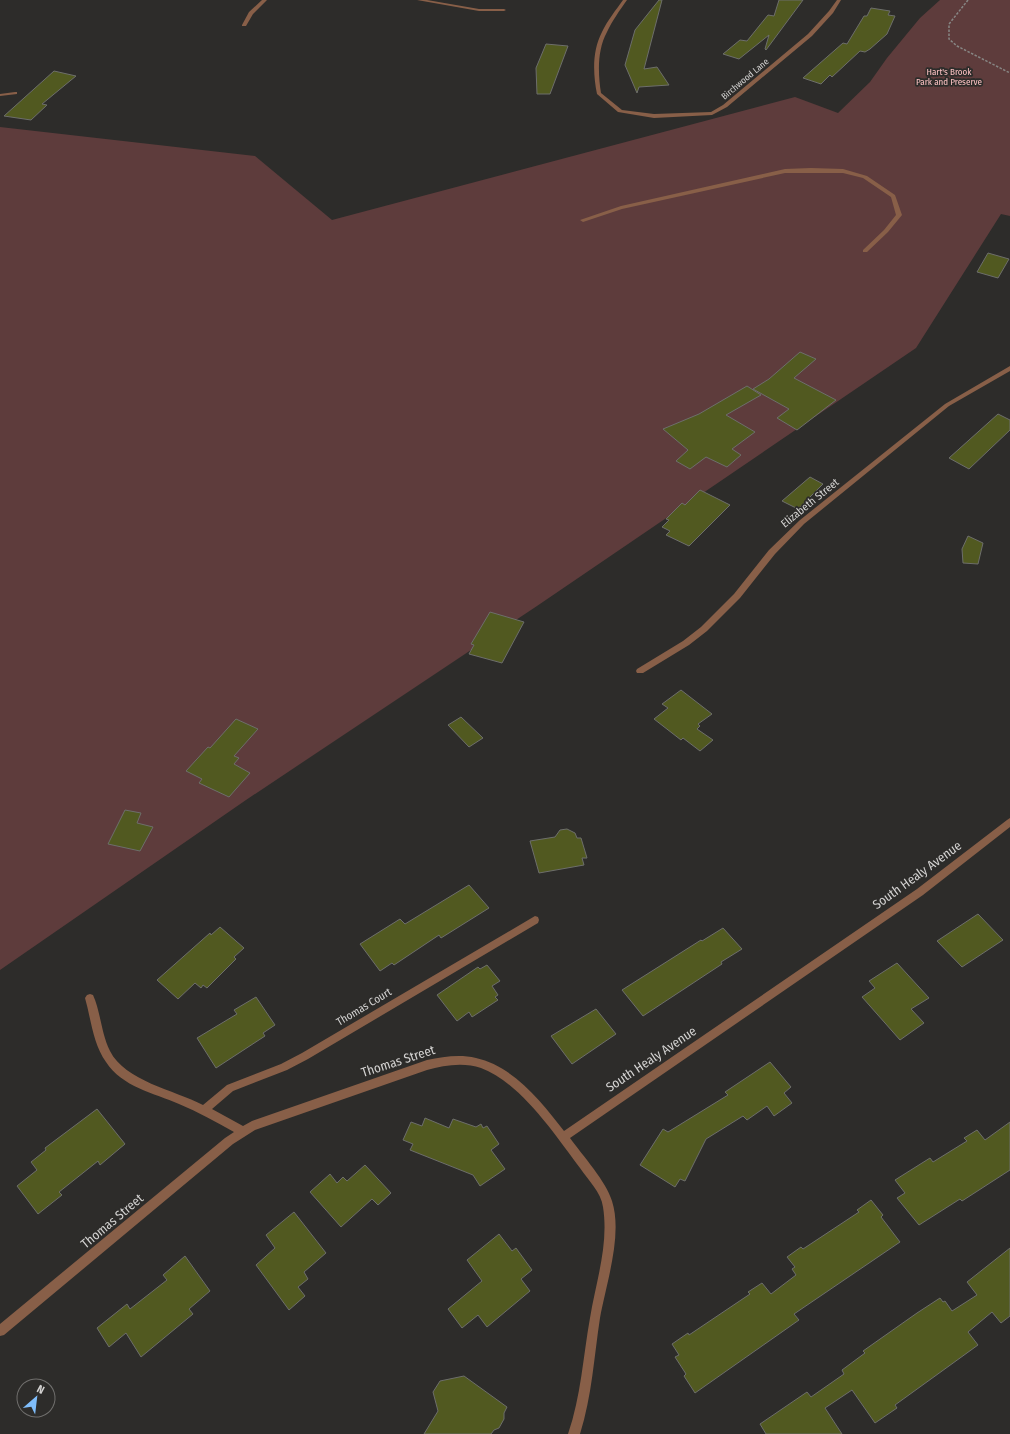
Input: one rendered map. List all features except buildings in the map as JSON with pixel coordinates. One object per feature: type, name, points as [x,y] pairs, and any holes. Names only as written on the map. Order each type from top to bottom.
[{"type":"street","points":[[244,25],[251,13],[265,0]]},
{"type":"street","points":[[419,0],[479,10],[504,10]]},
{"type":"street","name":"Birchwood Lane","points":[[625,0],[604,32],[599,46],[596,75],[599,94],[620,111],[654,116],[712,112],[725,106],[810,35],[831,12],[839,0]]},
{"type":"street","points":[[0,95],[16,93]]},
{"type":"street","points":[[583,220],[620,208],[786,172],[843,171],[865,177],[893,196],[899,214],[886,231],[865,251]]},
{"type":"street","name":"Elizabeth Street","points":[[640,671],[686,643],[704,629],[737,596],[772,552],[802,522],[947,405],[1010,368]]},
{"type":"street","name":"South Healy Avenue","points":[[564,1137],[920,892],[1010,822]]},
{"type":"street","name":"Thomas Court","points":[[204,1110],[230,1088],[284,1067],[300,1059],[535,920]]},
{"type":"street","points":[[90,998],[103,1047],[109,1060],[126,1077],[204,1110],[242,1131]]},
{"type":"street","name":"Thomas Street","points":[[0,1331],[242,1131],[265,1120],[427,1065],[456,1060],[484,1064],[503,1075],[534,1102],[564,1137]]},
{"type":"street","points":[[564,1137],[608,1202],[610,1216],[610,1234],[595,1320],[586,1389],[582,1411],[574,1434]]},
{"type":"path","points":[[968,0],[949,24],[949,39],[957,46],[1010,73]]},
{"type":"green space","name":"Hart's Brook Park and Preserve","points":[[940,0],[1010,0],[1010,216],[1001,214],[916,348],[537,606],[246,800],[0,970],[0,127],[255,156],[332,220],[795,97],[838,113],[870,82],[887,58],[920,18]]}]
